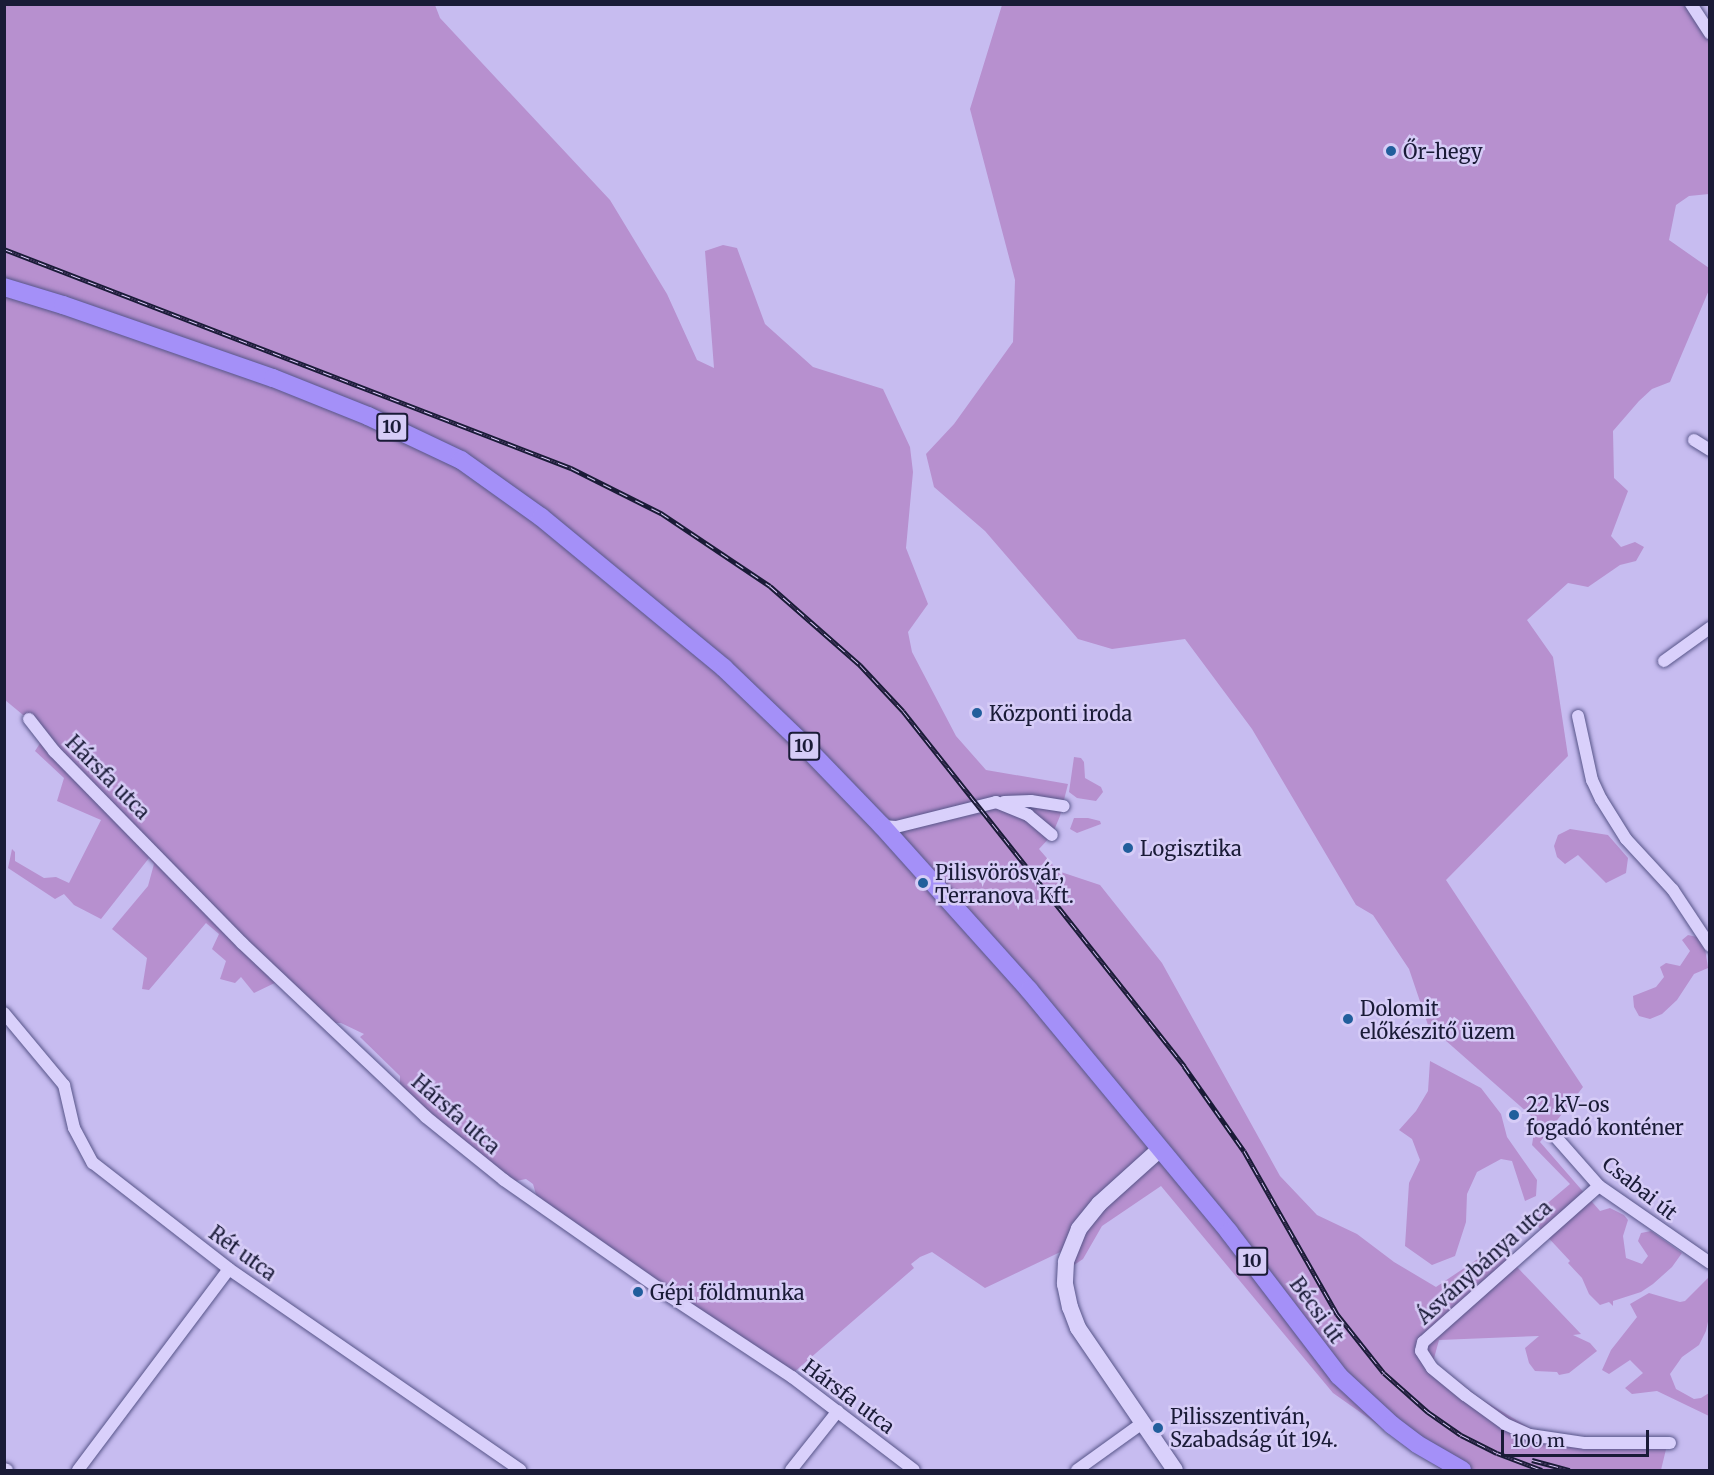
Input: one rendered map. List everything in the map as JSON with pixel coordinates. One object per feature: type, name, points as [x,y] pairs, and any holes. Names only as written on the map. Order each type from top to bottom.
[{"type":"main road","name":"10","points":[[4,287],[63,304],[273,378],[368,416],[462,460],[541,517],[724,668],[798,739],[882,826],[1029,990],[1160,1149]]},
{"type":"main road","points":[[1160,1149],[1099,1204],[1079,1229],[1066,1262],[1067,1296],[1078,1328],[1141,1424],[1175,1470]]},
{"type":"main road","name":"Bécsi út","points":[[1160,1149],[1263,1275],[1315,1348],[1339,1376],[1369,1406],[1400,1431],[1462,1470]]},
{"type":"street","points":[[1691,4],[1710,33]]},
{"type":"street","points":[[1694,440],[1710,450]]},
{"type":"street","points":[[1664,661],[1710,628]]},
{"type":"street","points":[[1578,716],[1592,780],[1601,799],[1626,839],[1673,890],[1710,946]]},
{"type":"street","name":"Hársfa utca","points":[[29,719],[54,751],[242,944],[347,1040],[426,1117],[510,1184],[838,1411],[914,1470]]},
{"type":"street","points":[[882,826],[896,827],[914,824],[996,802],[1031,801],[1064,806]]},
{"type":"street","points":[[996,802],[1028,815],[1052,835]]},
{"type":"street","points":[[903,850],[903,837],[914,824]]},
{"type":"street","name":"Rét utca","points":[[4,1013],[64,1085],[74,1128],[93,1163],[229,1269],[520,1470]]},
{"type":"street","name":"Csabai út","points":[[1554,1135],[1599,1186],[1710,1263]]},
{"type":"street","name":"Ásványbánya utca","points":[[1599,1186],[1423,1342],[1421,1351],[1432,1368],[1465,1395],[1505,1424],[1530,1435],[1549,1439],[1621,1445],[1670,1443]]},
{"type":"street","points":[[78,1470],[229,1269]]},
{"type":"street","points":[[792,1470],[838,1411]]},
{"type":"street","points":[[1077,1470],[1141,1424]]},
{"type":"shaded area","points":[[4,5],[435,5],[440,18],[610,200],[667,294],[697,360],[714,368],[705,251],[723,245],[737,248],[765,324],[813,367],[883,389],[910,447],[913,472],[906,548],[928,604],[908,632],[912,652],[956,736],[986,770],[1068,784],[1060,816],[1052,835],[1039,849],[1058,871],[1100,885],[1162,963],[1280,1176],[1317,1215],[1357,1234],[1394,1262],[1436,1287],[1497,1246],[1581,1334],[1573,1335],[1590,1343],[1597,1351],[1569,1373],[1559,1375],[1557,1372],[1535,1371],[1529,1363],[1525,1348],[1539,1336],[1439,1340],[1433,1362],[1481,1399],[1535,1431],[1606,1440],[1668,1441],[1661,1470],[1442,1470],[1333,1393],[1161,1186],[1102,1226],[1083,1259],[1074,1265],[1075,1245],[985,1288],[932,1252],[920,1257],[911,1264],[914,1268],[793,1373],[637,1271],[537,1198],[533,1184],[526,1179],[511,1182],[400,1092],[400,1076],[360,1037],[364,1034],[341,1023],[331,1023],[283,979],[254,993],[241,977],[235,983],[220,979],[226,961],[212,949],[219,934],[206,923],[149,990],[142,989],[147,958],[112,929],[148,886],[154,864],[149,858],[101,919],[74,905],[64,894],[55,899],[8,868],[12,849],[15,852],[15,861],[44,878],[56,877],[69,883],[101,820],[57,801],[64,778],[35,751],[46,734],[5,700]]},
{"type":"shaded area","points":[[1002,5],[1695,5],[1709,32],[1709,194],[1689,196],[1676,205],[1669,240],[1709,268],[1709,290],[1670,382],[1652,389],[1613,431],[1614,478],[1628,491],[1611,536],[1621,547],[1635,542],[1644,547],[1636,561],[1620,565],[1588,587],[1568,583],[1527,620],[1553,657],[1568,756],[1446,880],[1583,1087],[1540,1142],[1600,1211],[1610,1208],[1624,1215],[1628,1220],[1623,1236],[1626,1258],[1642,1264],[1648,1256],[1638,1241],[1641,1233],[1651,1231],[1682,1253],[1672,1267],[1653,1284],[1641,1292],[1613,1301],[1613,1306],[1609,1302],[1600,1305],[1589,1294],[1582,1278],[1568,1263],[1570,1261],[1530,1218],[1570,1184],[1532,1145],[1536,1120],[1428,1025],[1409,969],[1373,915],[1356,905],[1252,729],[1185,639],[1112,649],[1078,639],[985,531],[934,487],[926,454],[954,424],[1013,342],[1015,280],[970,109]]},
{"type":"shaded area","points":[[1074,757],[1081,758],[1084,762],[1085,778],[1101,787],[1103,792],[1096,801],[1077,798],[1069,792]]},
{"type":"shaded area","points":[[1074,818],[1088,818],[1100,821],[1101,824],[1077,833],[1070,829]]},
{"type":"shaded area","points":[[1570,829],[1608,835],[1628,858],[1626,873],[1606,883],[1578,855],[1565,864],[1557,857],[1554,846],[1558,835]]},
{"type":"shaded area","points":[[1688,935],[1697,937],[1705,948],[1708,968],[1694,974],[1677,1000],[1662,1014],[1650,1019],[1639,1016],[1634,1007],[1633,996],[1656,987],[1664,977],[1660,967],[1666,963],[1680,966],[1690,951],[1682,940]]},
{"type":"shaded area","points":[[1430,1061],[1481,1088],[1501,1114],[1507,1137],[1537,1180],[1536,1196],[1525,1201],[1512,1161],[1501,1159],[1477,1172],[1467,1194],[1466,1222],[1455,1256],[1432,1265],[1405,1246],[1409,1183],[1420,1160],[1412,1139],[1399,1130],[1416,1111],[1428,1091]]},
{"type":"shaded area","points":[[1709,1277],[1709,1317],[1706,1331],[1699,1345],[1682,1357],[1670,1374],[1676,1389],[1694,1399],[1709,1393],[1709,1416],[1657,1391],[1632,1394],[1625,1388],[1643,1373],[1630,1360],[1609,1374],[1602,1370],[1611,1350],[1637,1317],[1630,1304],[1649,1293],[1680,1302],[1685,1301]]},
{"type":"railway","points":[[4,249],[571,468],[661,513],[770,586],[860,665],[903,711],[1184,1066],[1244,1151],[1337,1314],[1384,1373],[1428,1412],[1461,1435],[1497,1453],[1542,1470]]},
{"type":"railway","points":[[1532,1460],[1570,1470]]},
{"type":"place","name":"Őr-hegy","points":[[1391,151]]},
{"type":"place","name":"Központi iroda","points":[[977,713]]},
{"type":"place","name":"Logisztika","points":[[1128,848]]},
{"type":"place","name":"Pilisvörösvár, Terranova Kft.","points":[[923,883]]},
{"type":"place","name":"Dolomit előkészitő üzem","points":[[1348,1019]]},
{"type":"place","name":"22 kV-os fogadó konténer","points":[[1514,1115]]},
{"type":"place","name":"Gépi földmunka","points":[[638,1292]]},
{"type":"place","name":"Pilisszentiván, Szabadság út 194.","points":[[1158,1428]]}]
